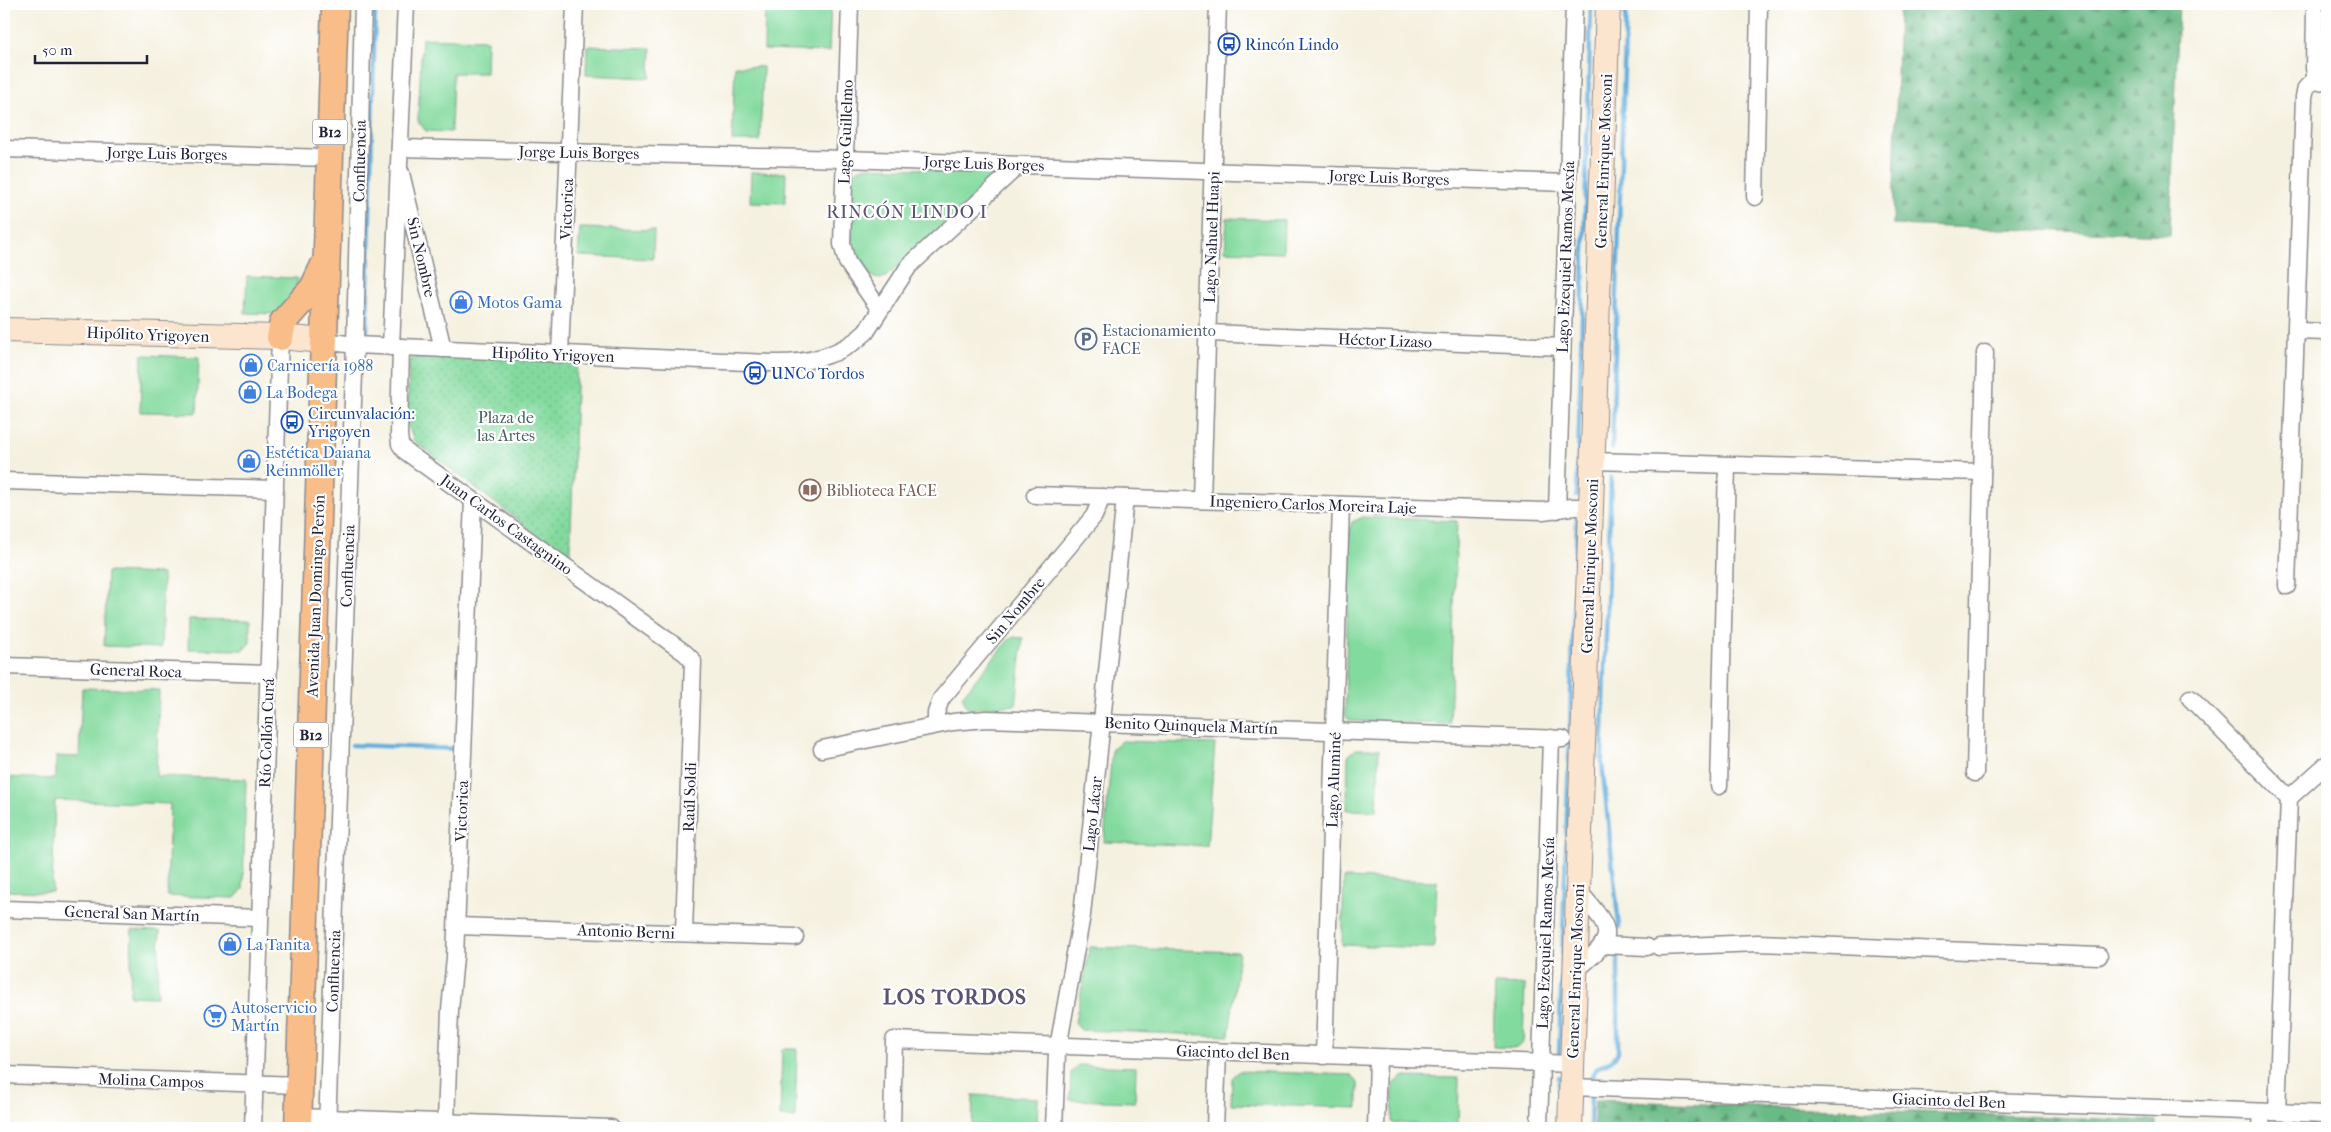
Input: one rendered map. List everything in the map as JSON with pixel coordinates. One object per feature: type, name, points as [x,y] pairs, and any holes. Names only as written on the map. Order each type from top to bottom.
[{"type":"main road","name":"Avenida Juan Domingo Perón","points":[[298,1123],[335,4]]},
{"type":"main road","points":[[280,337],[283,322],[313,288],[326,260]]},
{"type":"street","name":"Confluencia","points":[[327,1123],[355,345],[363,4]]},
{"type":"street","name":"Sin Nombre","points":[[396,347],[395,204],[399,167],[406,4]]},
{"type":"street","name":"Victorica","points":[[560,354],[575,4]]},
{"type":"street","name":"Lago Guillelmo","points":[[850,4],[842,234],[844,254],[852,270],[880,310]]},
{"type":"street","name":"Lago Nahuel Huapi","points":[[1202,500],[1218,4]]},
{"type":"street","name":"Lago Ezequiel Ramos Mexía","points":[[1557,510],[1574,4]]},
{"type":"street","name":"General Enrique Mosconi","points":[[1570,1128],[1608,4]]},
{"type":"street","points":[[1755,196],[1759,4]]},
{"type":"street","points":[[2286,586],[2304,97],[2308,84],[2322,81],[2314,68],[2315,11]]},
{"type":"street","name":"Jorge Luis Borges","points":[[400,148],[844,159],[1568,183]]},
{"type":"street","name":"Jorge Luis Borges","points":[[4,149],[330,158]]},
{"type":"street","name":"Hipólito Yrigoyen","points":[[4,330],[280,337],[355,345],[799,363],[814,359],[854,342],[866,332],[909,266],[1019,165]]},
{"type":"street","name":"Sin Nombre","points":[[399,167],[409,200],[443,349]]},
{"type":"street","points":[[2296,331],[2327,332]]},
{"type":"street","name":"Héctor Lizaso","points":[[1208,333],[1562,347]]},
{"type":"street","name":"Río Collón Curá","points":[[252,1128],[280,337]]},
{"type":"street","name":"Juan Carlos Castagnino","points":[[396,347],[400,444],[405,451],[686,653],[693,661]]},
{"type":"street","points":[[1975,773],[1985,353]]},
{"type":"street","points":[[1593,461],[1982,472]]},
{"type":"street","points":[[1719,786],[1727,465]]},
{"type":"street","points":[[4,481],[275,488]]},
{"type":"street","name":"Ingeniero Carlos Moreira Laje","points":[[1034,495],[1543,511],[1571,507],[1591,507]]},
{"type":"street","name":"Sin Nombre","points":[[936,725],[936,714],[940,700],[1094,516],[1102,497]]},
{"type":"street","name":"Lago Lácar","points":[[1054,1128],[1058,1046],[1082,915],[1125,498]]},
{"type":"street","name":"Victorica","points":[[446,1122],[457,926],[473,500]]},
{"type":"street","name":"Lago Aluminé","points":[[1324,1056],[1341,505]]},
{"type":"street","name":"Raúl Soldi","points":[[684,933],[693,661]]},
{"type":"street","name":"General Roca","points":[[4,666],[268,674]]},
{"type":"street","points":[[2190,698],[2289,798]]},
{"type":"street","name":"Benito Quinquela Martín","points":[[822,749],[936,725],[986,718],[1557,739]]},
{"type":"street","name":"Lago Ezequiel Ramos Mexía","points":[[1539,1128],[1557,739]]},
{"type":"street","points":[[2267,1118],[2289,798],[2327,764]]},
{"type":"street","points":[[1575,971],[1603,945],[1606,937],[1604,924],[1578,890]]},
{"type":"street","name":"General San Martín","points":[[4,908],[260,918]]},
{"type":"street","name":"Antonio Berni","points":[[457,926],[795,937]]},
{"type":"street","points":[[1603,945],[1653,947],[1753,943],[2099,956]]},
{"type":"street","name":"Giacinto del Ben","points":[[892,1128],[894,1040],[1541,1063],[1572,1076],[2267,1118],[2327,1114]]},
{"type":"street","points":[[1216,1128],[1218,1052]]},
{"type":"street","points":[[1376,1128],[1378,1058]]},
{"type":"street","name":"Molina Campos","points":[[4,1075],[299,1084]]},
{"type":"street","points":[[298,1123],[446,1122],[611,1128]]},
{"type":"green space","points":[[765,4],[831,4],[829,52],[764,50]]},
{"type":"green space","points":[[1899,4],[2179,4],[2170,235],[1893,225]]},
{"type":"green space","points":[[422,38],[487,40],[486,73],[453,73],[451,132],[426,131],[418,121]]},
{"type":"green space","points":[[587,46],[651,48],[650,78],[586,75]]},
{"type":"green space","points":[[735,66],[763,67],[760,141],[732,141]]},
{"type":"green space","points":[[863,167],[992,171],[994,174],[992,179],[887,276],[881,279],[871,277],[856,259],[851,248],[852,173]]},
{"type":"green space","points":[[751,172],[786,173],[785,203],[750,202]]},
{"type":"green space","points":[[1227,218],[1284,220],[1283,253],[1225,251]]},
{"type":"green space","points":[[580,228],[654,230],[653,259],[578,256]]},
{"type":"green space","points":[[247,276],[297,278],[297,291],[275,314],[245,313]]},
{"type":"green space","points":[[142,355],[199,357],[197,413],[140,412]]},
{"type":"green space","name":"Plaza de las Artes","points":[[417,355],[577,361],[570,560],[414,441],[407,423],[409,366],[411,359]]},
{"type":"green space","points":[[1363,517],[1457,521],[1450,724],[1354,721],[1348,719],[1345,715],[1349,532],[1352,522]]},
{"type":"green space","points":[[107,572],[163,574],[161,648],[104,646]]},
{"type":"green space","points":[[189,619],[250,620],[250,643],[243,650],[188,649]]},
{"type":"green space","points":[[1011,637],[1023,638],[1016,705],[968,709],[962,696]]},
{"type":"green space","points":[[82,688],[159,690],[156,776],[246,779],[243,889],[235,898],[167,896],[170,804],[55,800],[52,892],[4,891],[4,777],[56,779],[56,756],[79,757]]},
{"type":"green space","points":[[1121,741],[1215,744],[1207,846],[1104,842],[1112,749]]},
{"type":"green space","points":[[1356,749],[1379,749],[1377,811],[1347,810],[1348,756]]},
{"type":"green space","points":[[1344,878],[1437,881],[1434,948],[1342,945]]},
{"type":"green space","points":[[132,930],[160,931],[157,997],[130,996]]},
{"type":"green space","points":[[1090,947],[1239,952],[1229,1036],[1081,1030],[1075,1022]]},
{"type":"green space","points":[[1495,984],[1525,985],[1523,1042],[1517,1048],[1493,1047]]},
{"type":"green space","points":[[782,1049],[797,1049],[795,1118],[780,1117]]},
{"type":"green space","points":[[1078,1065],[1136,1067],[1135,1102],[1070,1100],[1071,1072]]},
{"type":"green space","points":[[1239,1071],[1352,1075],[1358,1083],[1358,1108],[1231,1104],[1232,1078]]},
{"type":"green space","points":[[1402,1077],[1459,1078],[1458,1126],[1392,1123],[1393,1085]]},
{"type":"green space","points":[[973,1095],[1038,1098],[1037,1127],[972,1125]]},
{"type":"green space","points":[[1595,1100],[2157,1121],[2157,1128],[1594,1128]]},
{"type":"waterway","points":[[367,334],[375,4]]},
{"type":"waterway","points":[[1577,496],[1591,4]]},
{"type":"waterway","points":[[1612,449],[1626,4]]},
{"type":"waterway","points":[[1611,478],[1602,763],[1619,927]]},
{"type":"waterway","points":[[1559,1054],[1577,517]]},
{"type":"waterway","points":[[352,745],[460,749]]},
{"type":"waterway","points":[[1592,1077],[1597,1069],[1616,1056],[1618,1052],[1618,954]]},
{"type":"waterway","points":[[1557,1128],[1559,1077]]},
{"type":"waterway","points":[[1590,1128],[1591,1097]]},
{"type":"place","name":"Rincón Lindo","points":[[1229,44]]},
{"type":"place","name":"Motos Gama","points":[[461,302]]},
{"type":"place","name":"Estacionamiento FACE","points":[[1086,339]]},
{"type":"place","name":"Carnicería 1988","points":[[251,365]]},
{"type":"place","name":"UNCo Tordos","points":[[755,373]]},
{"type":"place","name":"La Bodega","points":[[250,392]]},
{"type":"place","name":"Circunvalación: Yrigoyen","points":[[292,422]]},
{"type":"place","name":"Estética Daiana Reinmöller","points":[[249,461]]},
{"type":"place","name":"Biblioteca FACE","points":[[810,490]]},
{"type":"place","name":"La Tanita","points":[[230,944]]},
{"type":"place","name":"Autoservicio Martín","points":[[215,1016]]},
{"type":"district","name":"RINCÓN LINDO I","points":[[907,212]]},
{"type":"district","name":"LOS TORDOS","points":[[955,997]]}]
